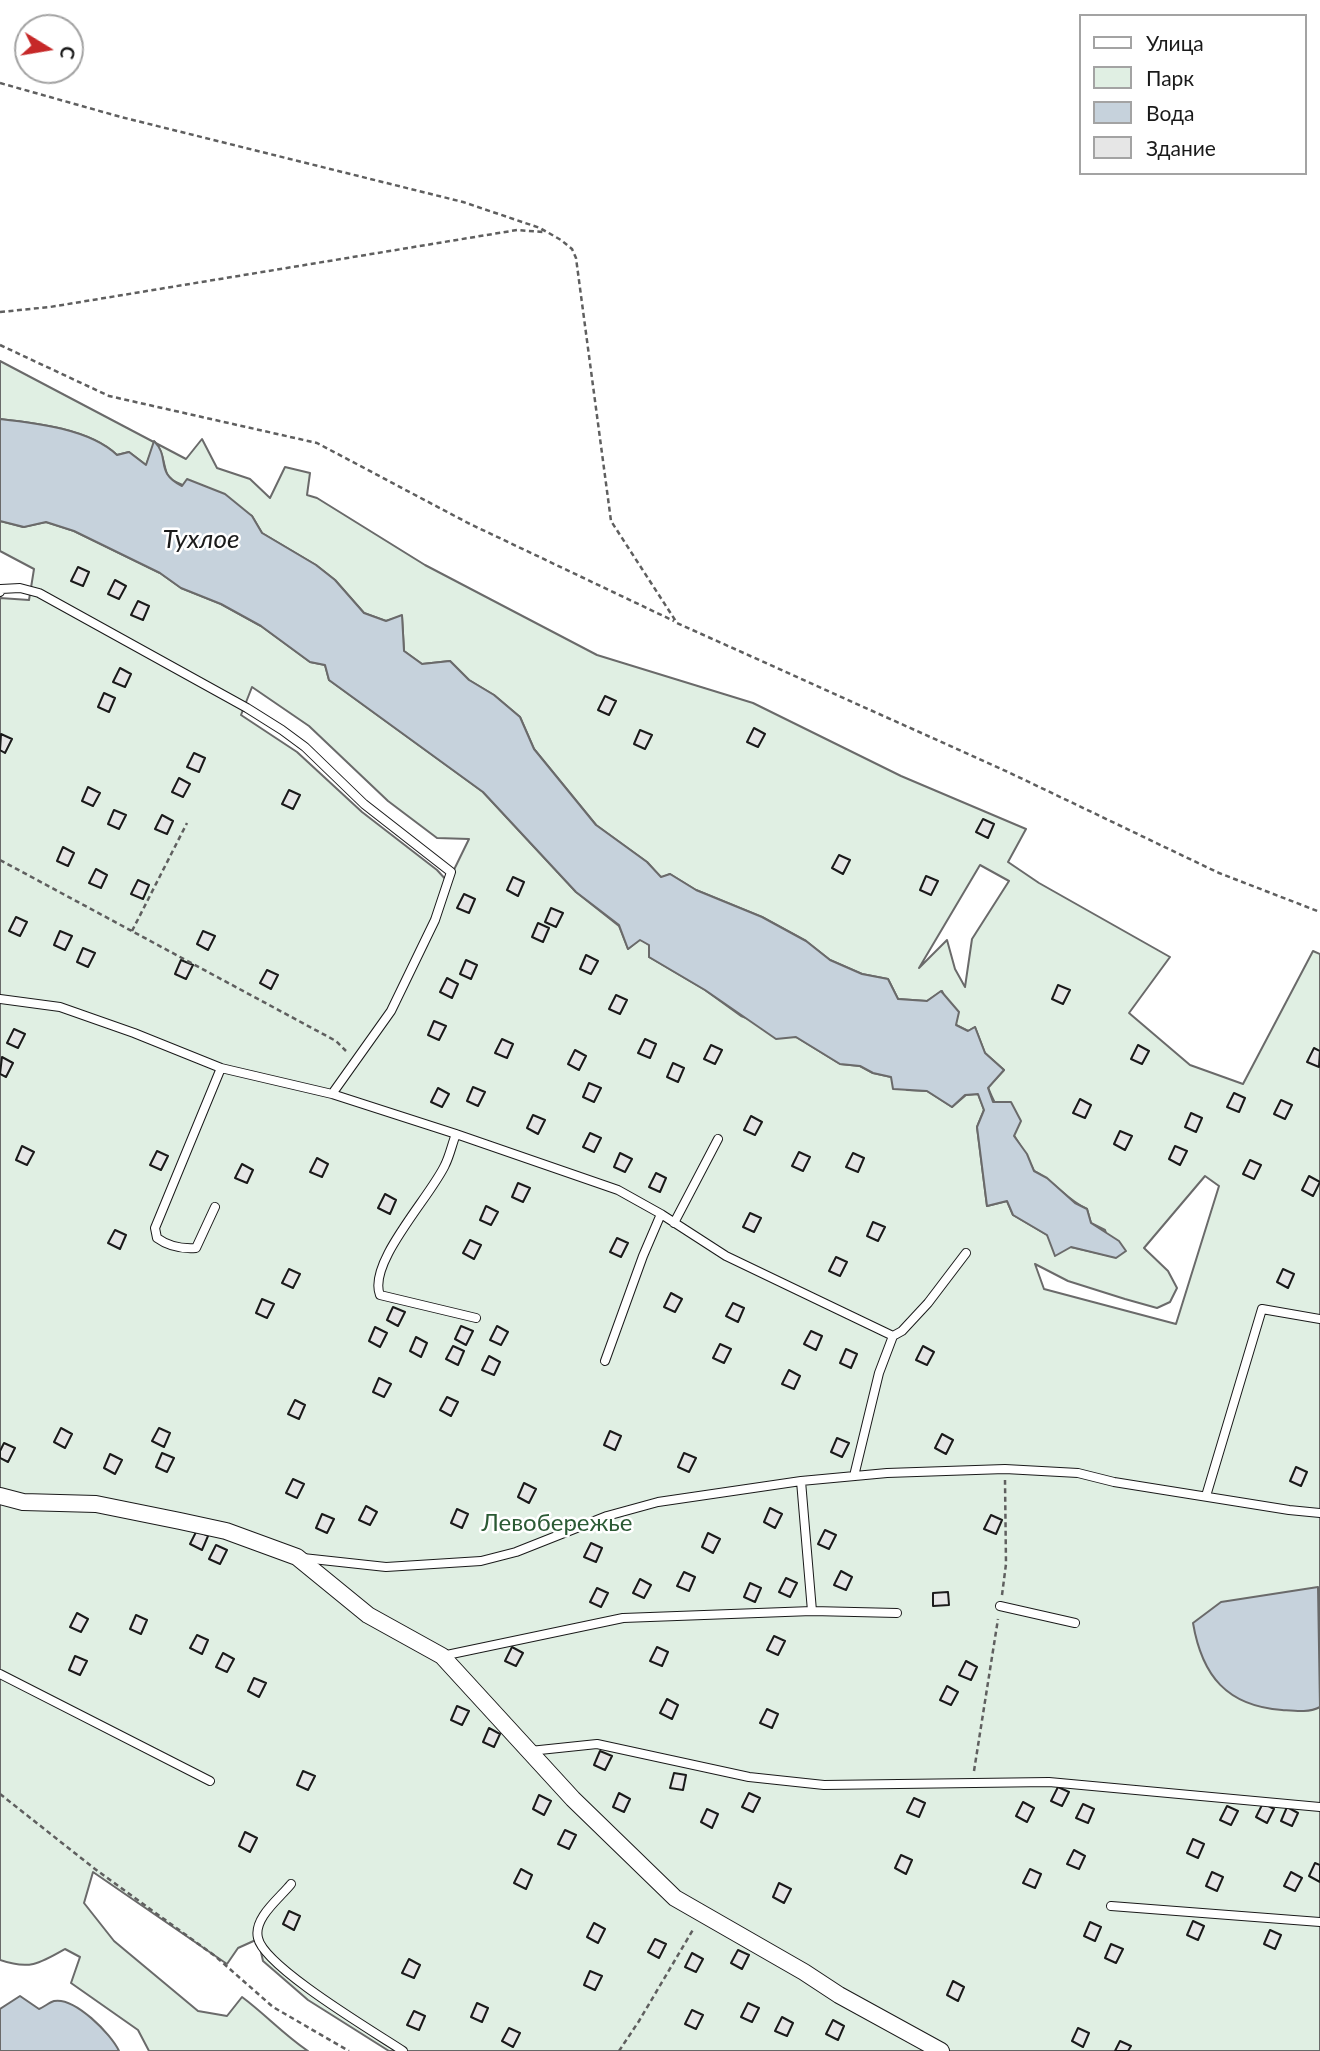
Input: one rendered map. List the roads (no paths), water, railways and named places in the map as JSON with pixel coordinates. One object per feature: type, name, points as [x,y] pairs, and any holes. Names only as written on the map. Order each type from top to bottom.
[{"type":"street","points":[[0,1496],[23,1502],[96,1504],[180,1521],[226,1531],[297,1557],[368,1615],[442,1656],[573,1799],[675,1898],[941,2051]]},
{"type":"lane","points":[[0,590],[20,588],[38,593],[247,708],[305,747],[365,804],[451,872],[435,920],[391,1011],[332,1094]]},
{"type":"lane","points":[[0,999],[60,1007],[221,1068],[332,1094],[618,1190],[726,1256],[893,1336]]},
{"type":"lane","points":[[215,1207],[196,1248],[187,1249],[157,1238],[155,1228],[221,1068]]},
{"type":"lane","points":[[456,1134],[445,1165],[420,1207],[398,1234],[382,1267],[377,1286],[380,1295],[476,1318]]},
{"type":"lane","points":[[674,1223],[718,1139]]},
{"type":"lane","points":[[605,1361],[642,1256],[661,1214]]},
{"type":"lane","points":[[854,1476],[879,1373],[893,1336],[902,1331],[928,1303],[966,1253]]},
{"type":"lane","points":[[1206,1496],[1262,1309],[1320,1319]]},
{"type":"lane","points":[[297,1557],[386,1567],[481,1561],[516,1552],[607,1516],[658,1502],[801,1481],[1005,1469],[1078,1473],[1114,1482],[1320,1513]]},
{"type":"lane","points":[[801,1481],[812,1611]]},
{"type":"lane","points":[[1000,1606],[1075,1623]]},
{"type":"lane","points":[[442,1656],[623,1618],[812,1611],[897,1613]]},
{"type":"lane","points":[[0,1674],[210,1781]]},
{"type":"lane","points":[[529,1751],[597,1744],[749,1777],[824,1785],[1049,1782],[1320,1807]]},
{"type":"lane","points":[[291,1884],[259,1922],[258,1938],[265,1951],[284,1970],[403,2051]]},
{"type":"lane","points":[[1111,1906],[1320,1923]]},
{"type":"water","name":"Тухлое","points":[[0,419],[46,425],[78,433],[106,446],[117,455],[129,452],[146,465],[154,441],[162,453],[165,470],[173,481],[182,486],[187,479],[225,494],[252,516],[262,533],[316,565],[335,580],[364,613],[386,621],[402,615],[404,651],[422,664],[450,661],[469,680],[494,695],[520,717],[534,749],[596,825],[647,862],[661,877],[670,874],[696,890],[762,917],[806,941],[830,960],[862,974],[888,979],[898,999],[927,1001],[941,991],[959,1012],[956,1025],[968,1031],[975,1027],[985,1053],[1004,1070],[988,1088],[993,1102],[1011,1102],[1021,1121],[1014,1136],[1027,1154],[1034,1171],[1047,1178],[1075,1203],[1087,1209],[1091,1223],[1119,1241],[1126,1251],[1116,1258],[1071,1247],[1055,1256],[1047,1235],[1013,1215],[1007,1201],[987,1206],[977,1127],[984,1110],[978,1094],[965,1095],[952,1107],[927,1091],[893,1089],[891,1077],[873,1073],[860,1066],[840,1064],[796,1037],[776,1039],[705,990],[649,957],[649,945],[640,940],[628,949],[619,925],[576,892],[483,792],[329,680],[325,665],[310,662],[261,626],[221,604],[181,588],[160,573],[74,531],[46,522],[24,527],[0,521]]},
{"type":"water","points":[[1318,1587],[1320,1707],[1302,1711],[1263,1707],[1232,1695],[1220,1685],[1203,1658],[1193,1623],[1221,1602]]},
{"type":"water","points":[[20,1996],[39,2009],[54,2001],[72,2005],[91,2018],[119,2051],[0,2051],[0,2009]]},
{"type":"park label","name":"Левобережье","points":[[557,1523]]}]
